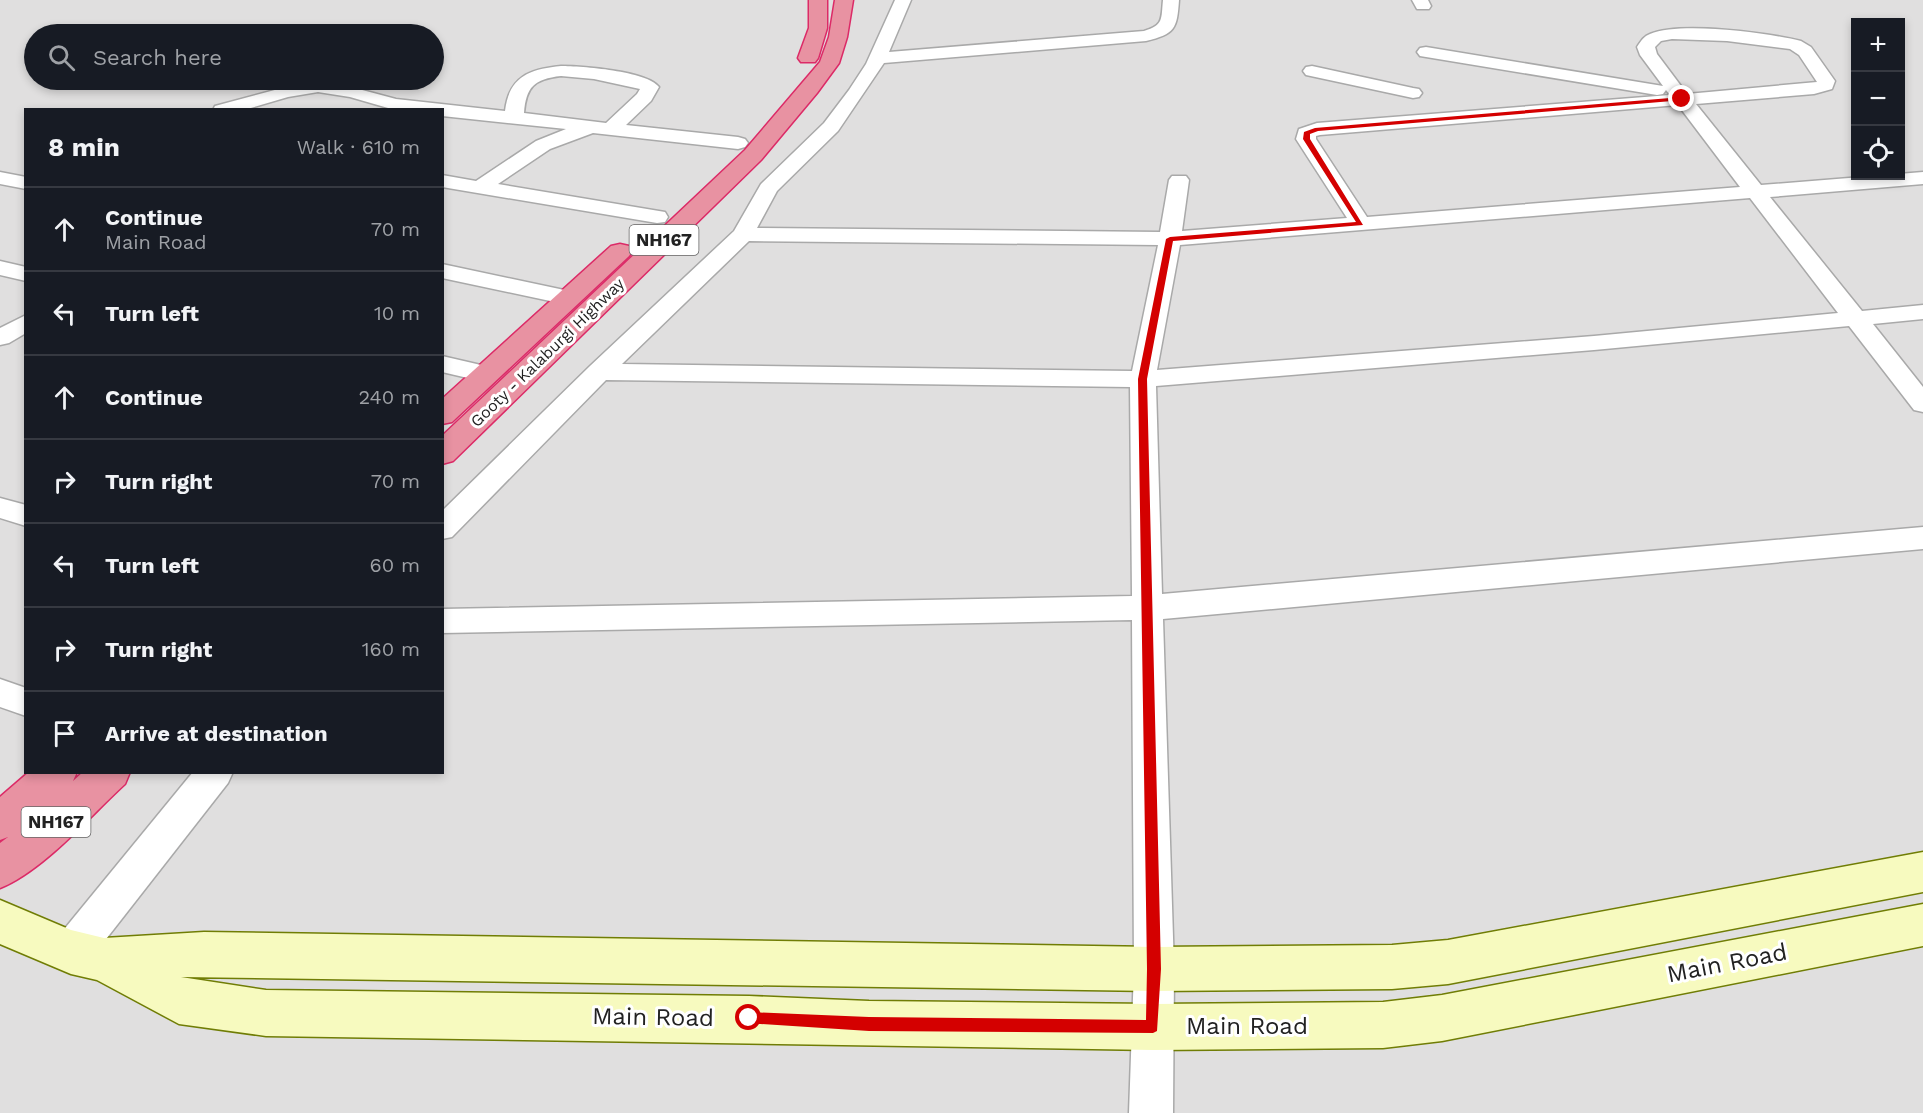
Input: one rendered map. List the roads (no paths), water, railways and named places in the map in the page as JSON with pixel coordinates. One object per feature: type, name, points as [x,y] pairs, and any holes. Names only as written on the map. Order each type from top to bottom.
[{"type":"highway","name":"NH167","points":[[444,413],[738,143],[808,60],[818,28],[819,0]]},
{"type":"highway","name":"Gooty - Kalaburgi Highway","points":[[444,452],[753,155],[810,89],[829,63],[838,38],[844,0]]},
{"type":"highway","name":"NH167","points":[[0,822],[56,774]]},
{"type":"highway","name":"NH167","points":[[0,868],[32,844],[109,774]]},
{"type":"street","points":[[444,527],[599,372],[743,234],[768,188],[831,127],[856,93],[878,58],[903,0]]},
{"type":"street","points":[[878,58],[1146,36],[1162,32],[1169,24],[1171,0]]},
{"type":"street","points":[[1361,224],[1306,139],[1306,133],[1317,129],[1679,96],[1814,89],[1826,85],[1826,81],[1805,51],[1795,45],[1691,34],[1658,36],[1646,47],[1649,56],[1679,96],[1923,404]]},
{"type":"street","points":[[1432,120],[1416,81],[1428,47],[1679,96]]},
{"type":"street","points":[[514,118],[520,89],[531,79],[545,72],[559,71],[628,80],[650,87],[645,97],[610,129]]},
{"type":"street","points":[[1312,71],[1416,81]]},
{"type":"street","points":[[229,108],[299,90]]},
{"type":"street","points":[[338,90],[351,92],[363,104],[415,108]]},
{"type":"street","points":[[444,110],[738,143]]},
{"type":"street","points":[[480,187],[543,145],[589,126]]},
{"type":"street","points":[[0,178],[24,183]]},
{"type":"street","points":[[743,234],[1170,239],[1923,178]]},
{"type":"street","points":[[1150,1113],[1154,969],[1143,379],[1179,180]]},
{"type":"street","points":[[444,181],[657,218]]},
{"type":"street","points":[[0,268],[24,274]]},
{"type":"street","points":[[444,271],[569,298]]},
{"type":"street","points":[[599,372],[1143,379],[1594,343],[1923,312]]},
{"type":"street","points":[[0,338],[24,323]]},
{"type":"street","points":[[444,364],[485,374]]},
{"type":"street","points":[[0,508],[24,515]]},
{"type":"street","points":[[444,621],[1146,608],[1923,538]]},
{"type":"street","points":[[0,693],[24,701]]},
{"type":"street","points":[[88,956],[214,774]]},
{"type":"street","name":"Main Road","points":[[88,956],[204,954],[1154,969],[1392,967],[1448,962],[1923,872]]},
{"type":"street","name":"Main Road","points":[[0,921],[26,935],[88,956],[179,1001],[267,1013],[749,1018],[869,1024],[1153,1027],[1383,1025],[1442,1018],[1923,925]]}]
